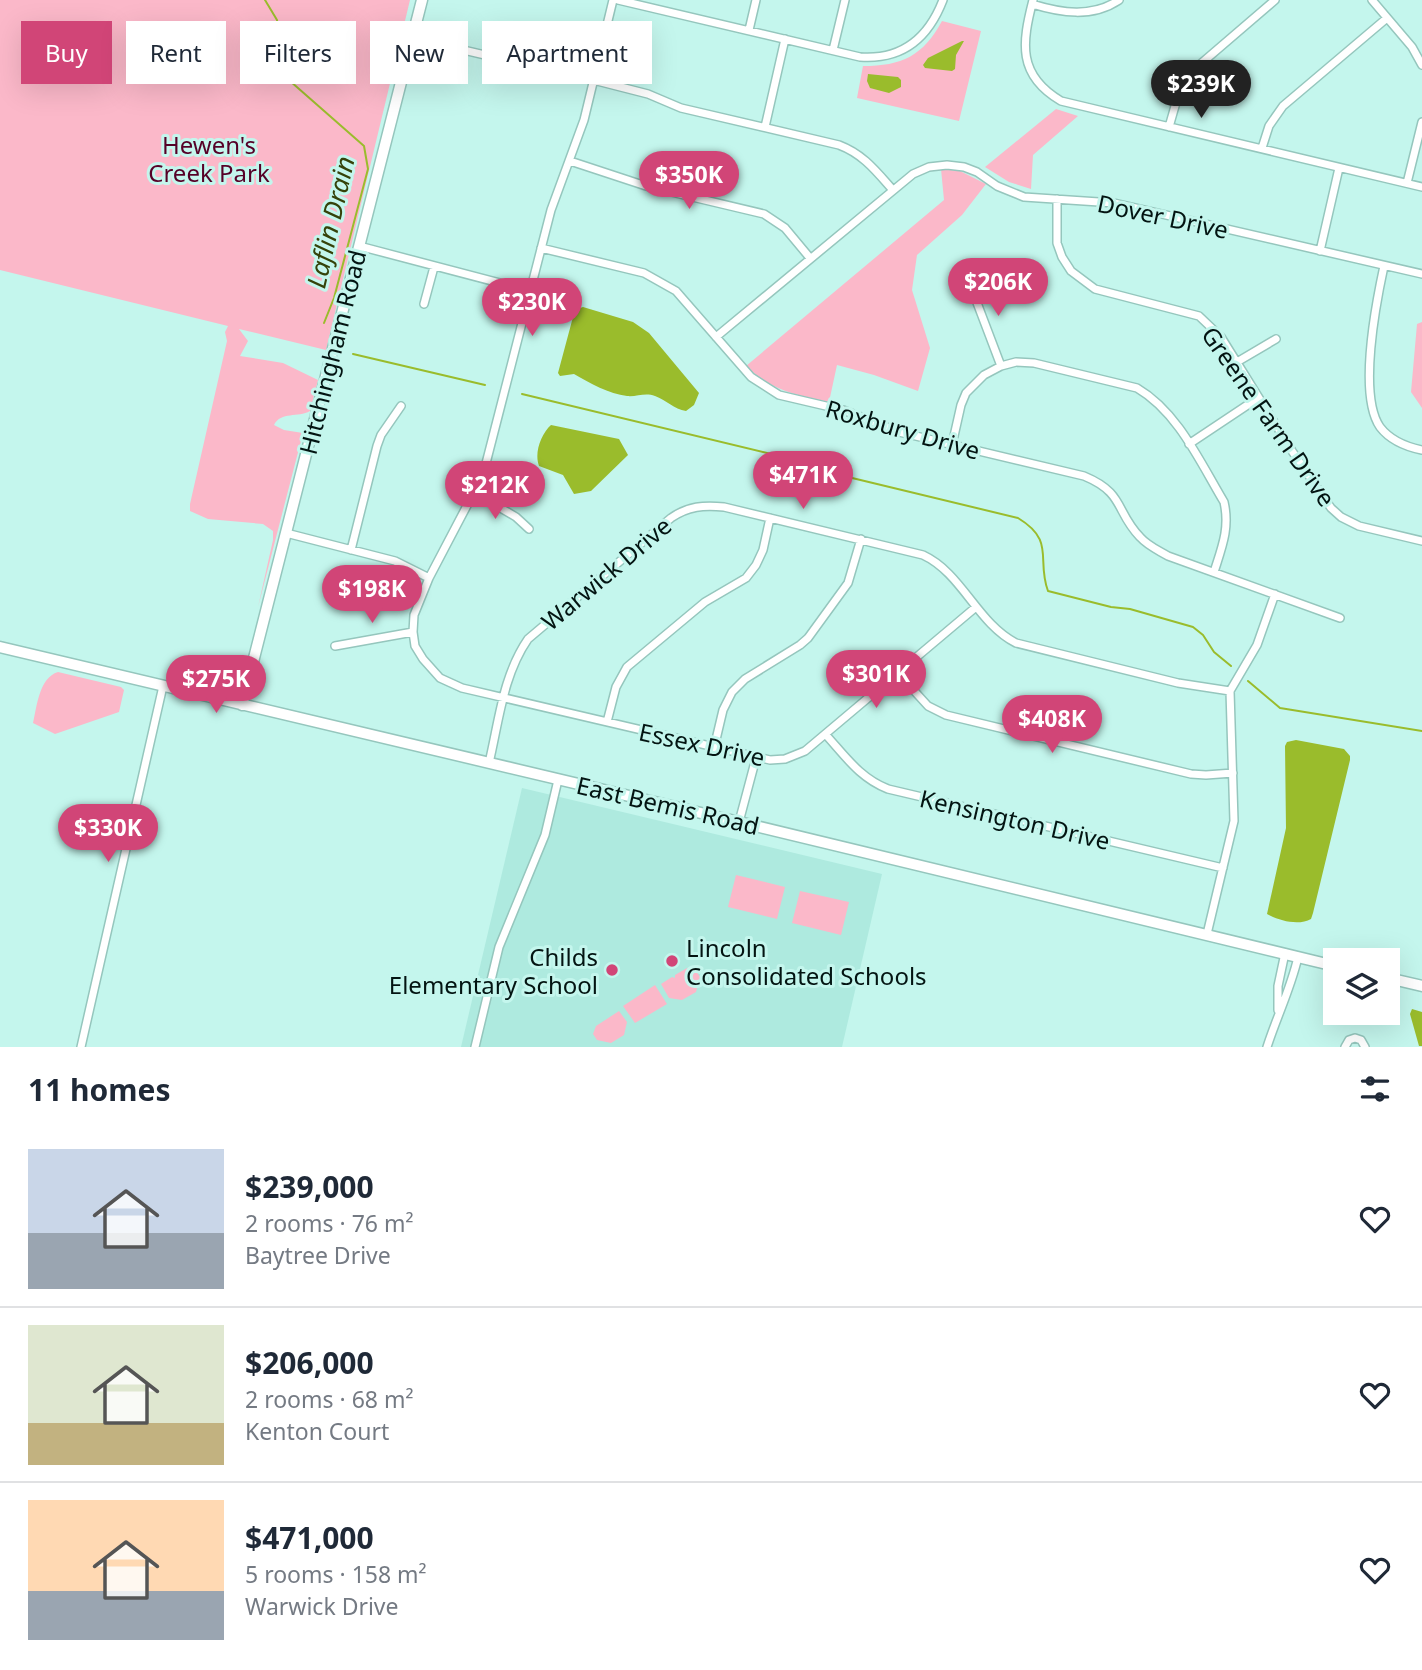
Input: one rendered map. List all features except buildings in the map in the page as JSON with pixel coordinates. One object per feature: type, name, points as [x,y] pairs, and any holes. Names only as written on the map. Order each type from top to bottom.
[{"type":"street","name":"Hitchingham Road","points":[[416,21],[422,0]]},
{"type":"street","points":[[610,21],[616,0],[667,7],[749,30],[876,58],[904,50],[918,39],[932,22],[943,0]]},
{"type":"street","points":[[749,30],[756,0]]},
{"type":"street","points":[[833,50],[845,0]]},
{"type":"street","points":[[1119,0],[1103,8],[1083,12],[1063,12],[1032,2],[1025,36],[1026,58],[1033,75],[1044,89],[1060,101],[1422,187]]},
{"type":"street","points":[[1169,127],[1181,85],[1190,73],[1275,0]]},
{"type":"street","points":[[1372,0],[1412,47],[1422,65]]},
{"type":"street","points":[[1262,148],[1269,126],[1283,106],[1387,18]]},
{"type":"street","points":[[765,127],[785,38]]},
{"type":"street","name":"Hitchingham Road","points":[[242,705],[400,84]]},
{"type":"street","points":[[335,646],[413,632],[418,603],[429,578],[483,475],[551,210],[570,161],[593,84]]},
{"type":"street","points":[[606,84],[648,94],[681,107],[854,150],[865,158],[892,189]]},
{"type":"street","points":[[1407,183],[1422,122]]},
{"type":"street","points":[[570,161],[646,187],[764,214],[785,228],[810,258]]},
{"type":"street","name":"Dover Drive","points":[[716,337],[892,189],[913,174],[929,167],[947,165],[977,172],[998,186],[1024,197],[1122,204],[1422,274]]},
{"type":"street","points":[[1320,251],[1339,167]]},
{"type":"street","name":"Greene Farm Drive","points":[[1057,199],[1057,243],[1071,271],[1095,289],[1199,316],[1221,337],[1292,451],[1336,512],[1359,526],[1422,541]]},
{"type":"street","points":[[359,246],[530,291]]},
{"type":"street","name":"Roxbury Drive","points":[[541,248],[644,273],[676,290],[751,377],[779,395],[843,410],[899,432],[1084,476],[1096,481],[1118,499],[1139,536],[1149,546],[1168,556],[1340,618]]},
{"type":"street","points":[[1384,266],[1374,330],[1370,401],[1380,426],[1389,436],[1402,444],[1422,450]]},
{"type":"street","points":[[424,304],[434,267]]},
{"type":"street","points":[[968,279],[1000,366]]},
{"type":"street","points":[[1237,362],[1276,339]]},
{"type":"street","points":[[952,445],[966,393],[984,375],[1000,366],[1016,362],[1034,363],[1137,388],[1165,408],[1224,502],[1226,534],[1214,572]]},
{"type":"street","points":[[1189,444],[1258,398]]},
{"type":"street","points":[[351,550],[377,446],[381,435],[401,406]]},
{"type":"street","points":[[475,493],[516,517],[529,529]]},
{"type":"street","name":"Warwick Drive","points":[[489,764],[514,663],[528,639],[681,511],[709,505],[910,551],[933,560],[999,632],[1023,646],[1178,683],[1230,691]]},
{"type":"street","points":[[607,722],[616,687],[628,667],[705,601],[746,579],[763,550],[770,518]]},
{"type":"street","points":[[286,533],[395,561],[429,578]]},
{"type":"street","points":[[713,748],[723,710],[732,691],[745,679],[800,646],[808,638],[848,583],[861,539]]},
{"type":"street","points":[[1207,934],[1234,821],[1230,691],[1257,645],[1275,594]]},
{"type":"street","name":"Essex Drive","points":[[413,632],[418,652],[427,666],[440,678],[462,688],[770,760],[785,759],[805,751],[976,607]]},
{"type":"street","name":"East Bemis Road","points":[[0,647],[739,821],[1323,962]]},
{"type":"street","points":[[897,672],[928,706],[946,715],[1191,774],[1233,773]]},
{"type":"street","points":[[80,1047],[163,687]]},
{"type":"street","name":"Kensington Drive","points":[[826,735],[860,774],[872,783],[888,789],[1223,868]]},
{"type":"street","points":[[739,821],[756,758]]},
{"type":"street","points":[[475,1047],[499,947],[545,835],[558,780]]},
{"type":"street","points":[[1278,1011],[1278,986],[1285,953]]},
{"type":"street","points":[[1268,1047],[1278,1011],[1291,986],[1298,957]]},
{"type":"street","points":[[1400,981],[1422,986]]},
{"type":"street","points":[[1345,1047],[1349,1040],[1355,1038],[1361,1040],[1365,1047]]},
{"type":"shaded area","points":[[962,41],[956,55],[955,69],[925,68],[923,65],[928,58]]},
{"type":"shaded area","points":[[868,74],[898,77],[901,87],[889,93],[870,88]]},
{"type":"shaded area","points":[[583,307],[633,322],[649,333],[699,393],[694,405],[686,411],[651,395],[620,395],[574,374],[560,376],[558,373],[573,317],[577,309]]},
{"type":"shaded area","points":[[551,425],[619,439],[628,455],[591,491],[574,494],[563,475],[539,466],[539,444]]},
{"type":"shaded area","points":[[1296,740],[1344,749],[1350,760],[1311,919],[1295,922],[1283,921],[1267,914],[1286,828],[1285,746],[1287,742]]},
{"type":"shaded area","name":"Lincoln Consolidated Schools","points":[[522,788],[882,874],[842,1047],[461,1047]]},
{"type":"shaded area","points":[[1412,1009],[1422,1012],[1422,1046],[1419,1046],[1410,1014]]},
{"type":"green space","name":"Hewen's Creek Park","points":[[0,0],[410,0],[405,21],[370,21],[370,84],[390,84],[326,350],[239,329],[248,341],[240,356],[283,363],[318,380],[310,411],[285,416],[274,425],[284,430],[303,433],[258,607],[273,531],[263,524],[208,519],[190,511],[228,326],[0,270]]},
{"type":"green space","points":[[942,21],[981,31],[959,121],[857,98],[863,66],[889,64],[910,57],[927,43]]},
{"type":"green space","points":[[1056,109],[1078,116],[1033,155],[1031,189],[1009,182],[985,167]]},
{"type":"green space","points":[[941,169],[960,171],[986,184],[962,215],[917,255],[912,290],[930,348],[918,391],[837,365],[829,402],[775,387],[746,366],[944,200]]},
{"type":"green space","points":[[1422,322],[1422,408],[1411,392],[1417,324]]},
{"type":"green space","points":[[58,672],[121,687],[124,690],[119,712],[55,734],[33,723],[43,686]]},
{"type":"green space","points":[[736,875],[785,887],[777,919],[728,907]]},
{"type":"green space","points":[[800,891],[849,902],[841,935],[792,923]]},
{"type":"green space","points":[[687,968],[695,969],[700,977],[696,992],[682,1000],[669,998],[661,984],[672,977],[675,978],[675,975]]},
{"type":"green space","points":[[655,985],[667,1004],[635,1023],[623,1006]]},
{"type":"green space","points":[[619,1011],[627,1022],[624,1035],[611,1043],[597,1040],[593,1034],[596,1026]]},
{"type":"waterway","name":"Laflin Drain","points":[[265,0],[277,20],[279,41],[290,81],[364,146],[368,169],[334,298],[324,323]]},
{"type":"waterway","points":[[353,354],[485,385]]},
{"type":"waterway","points":[[522,394],[796,460],[848,477],[1018,518],[1030,526],[1041,543],[1048,591],[1111,607],[1130,609],[1193,627],[1203,635],[1214,652],[1231,666]]},
{"type":"waterway","points":[[1248,681],[1280,708],[1422,731]]},
{"type":"place","name":"Lincoln Consolidated Schools","points":[[672,961]]},
{"type":"place","name":"Childs Elementary School","points":[[612,970]]}]
